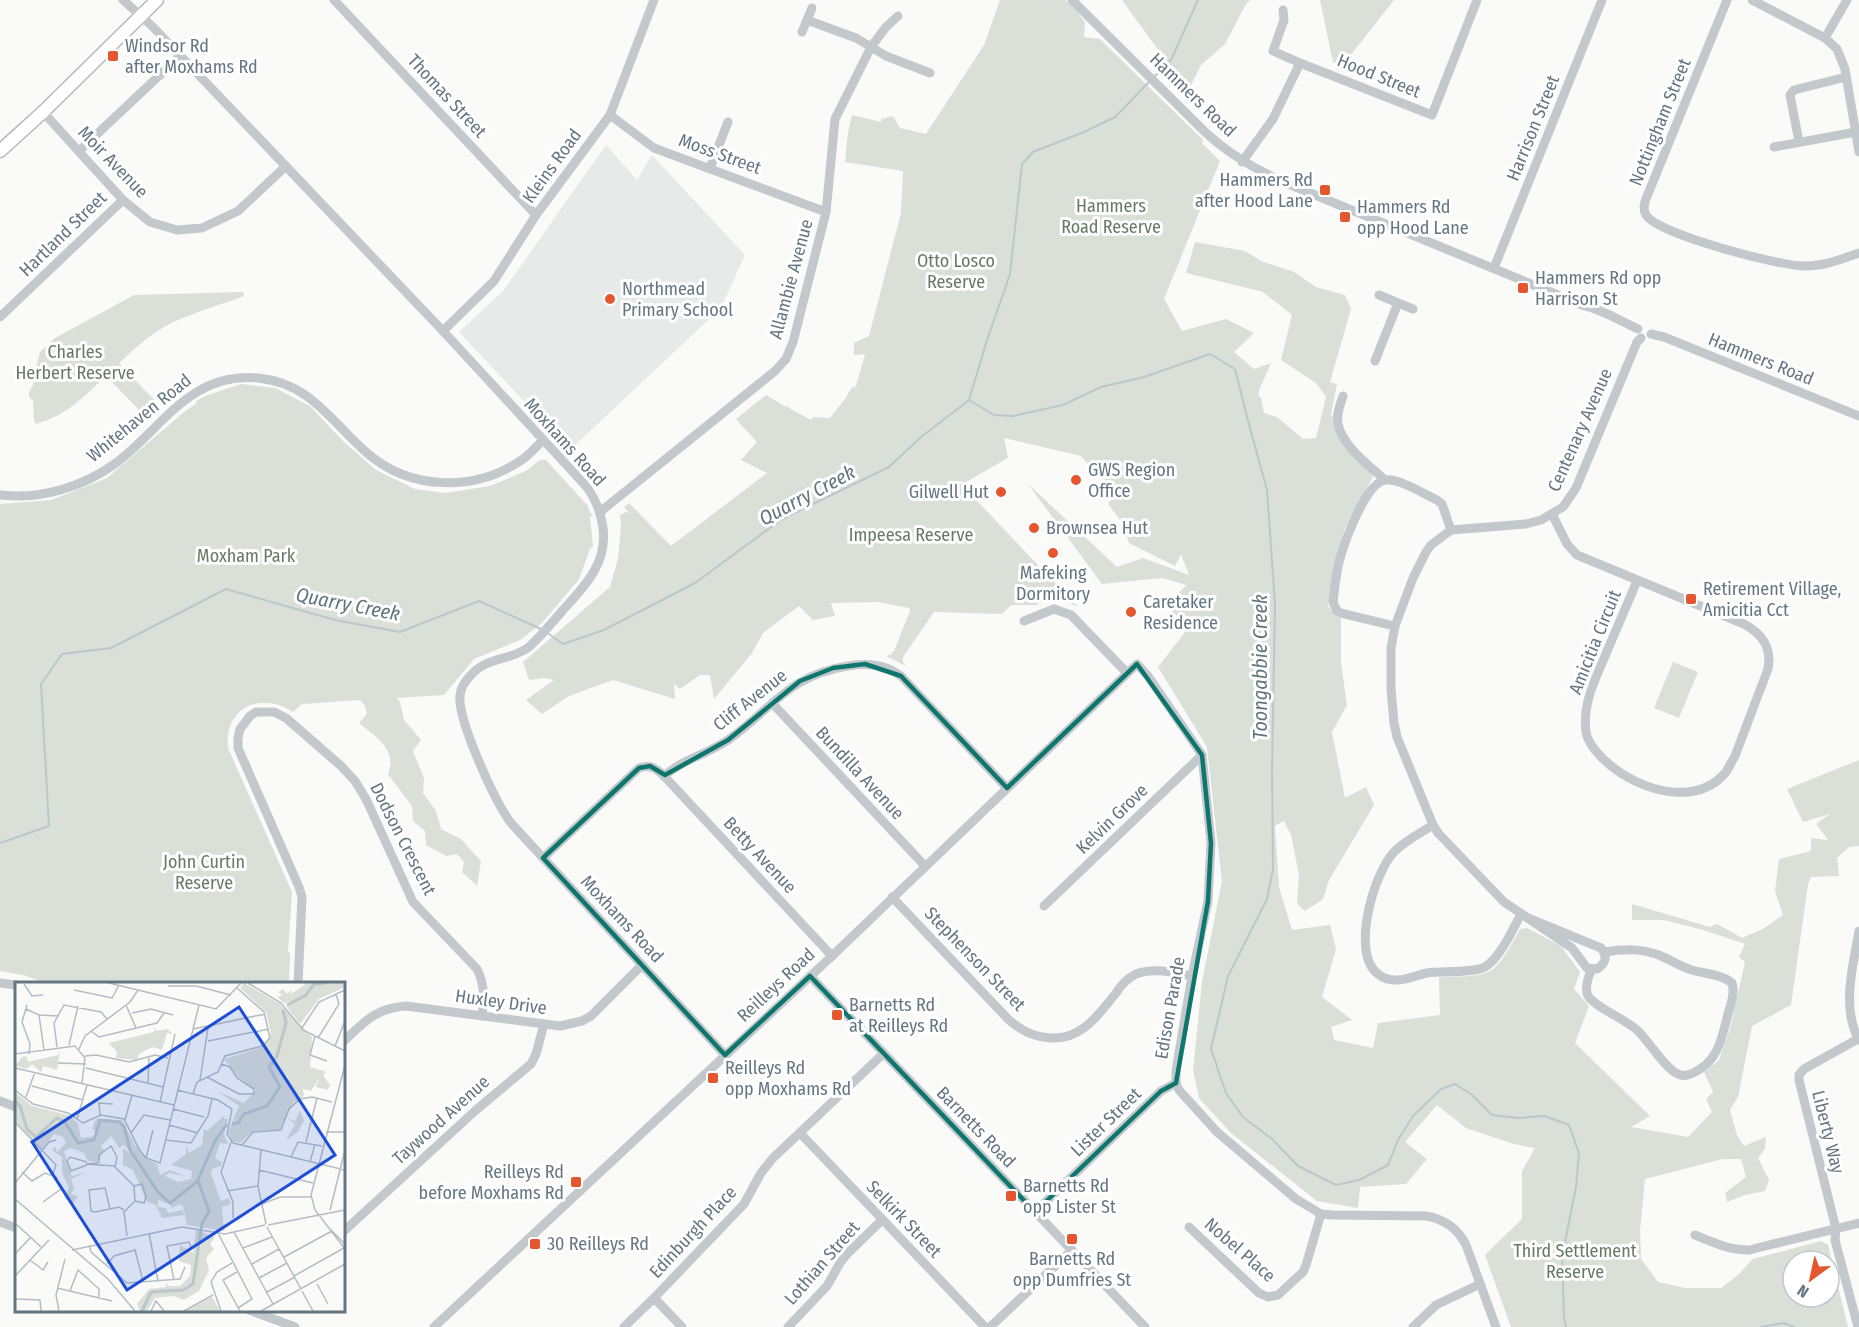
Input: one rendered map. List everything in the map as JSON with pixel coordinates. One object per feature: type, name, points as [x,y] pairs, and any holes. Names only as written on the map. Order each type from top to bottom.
[{"type":"main road","points":[[0,151],[157,0]]},
{"type":"street","name":"Moxhams Road","points":[[123,0],[153,27],[442,331],[588,489],[597,503],[604,542],[601,557],[585,584],[533,644],[520,653],[493,660],[477,669],[464,684],[460,698],[462,711],[490,786],[500,807],[516,829],[725,1055]]},
{"type":"street","name":"Thomas Street","points":[[334,0],[536,215]]},
{"type":"street","name":"Kleins Road","points":[[442,331],[494,281],[536,215],[610,115],[654,0]]},
{"type":"street","name":"Hammers Road","points":[[1072,0],[1219,145],[1242,162],[1286,183],[1582,305],[1599,309],[1648,338],[1651,334],[1664,337],[1859,416]]},
{"type":"street","name":"Hood Street","points":[[1283,10],[1284,20],[1273,51],[1431,115],[1477,0]]},
{"type":"street","name":"Harrison Street","points":[[1494,268],[1602,0]]},
{"type":"street","name":"Nottingham Street","points":[[1727,0],[1650,189],[1644,212],[1657,225],[1716,248],[1803,267],[1827,263],[1859,253]]},
{"type":"street","points":[[1752,0],[1825,38],[1841,56],[1859,152]]},
{"type":"street","points":[[1825,38],[1847,0]]},
{"type":"street","points":[[802,32],[812,8]]},
{"type":"street","name":"Allambie Avenue","points":[[600,512],[748,394],[786,359],[793,342],[826,212],[835,119],[871,47],[886,27],[898,16]]},
{"type":"street","points":[[807,20],[856,38],[886,56],[930,73]]},
{"type":"street","points":[[79,151],[180,56]]},
{"type":"street","points":[[1242,162],[1273,119],[1300,63]]},
{"type":"street","points":[[1799,142],[1790,95],[1794,90],[1846,77]]},
{"type":"street","name":"Moir Avenue","points":[[43,112],[123,200],[150,222],[177,230],[202,228],[238,211],[286,166]]},
{"type":"street","name":"Moss Street","points":[[610,115],[654,148],[826,212]]},
{"type":"street","points":[[710,168],[728,122]]},
{"type":"street","points":[[1774,147],[1856,132]]},
{"type":"street","name":"Hartland Street","points":[[0,317],[123,200]]},
{"type":"street","points":[[1379,295],[1413,309]]},
{"type":"street","points":[[1375,361],[1398,303]]},
{"type":"street","name":"Centenary Avenue","points":[[1451,530],[1526,524],[1540,520],[1563,507],[1576,488],[1639,334]]},
{"type":"street","name":"Whitehaven Road","points":[[0,495],[25,496],[48,493],[69,487],[98,474],[124,456],[186,398],[206,386],[238,378],[269,380],[299,390],[377,461],[400,474],[419,480],[451,483],[482,479],[522,459],[543,440]]},
{"type":"street","points":[[1343,396],[1338,416],[1338,425],[1342,434],[1353,450],[1385,480]]},
{"type":"street","points":[[1395,626],[1341,613],[1337,611],[1333,602],[1338,566],[1350,530],[1370,493],[1379,482],[1385,480],[1398,482],[1437,500],[1442,504],[1451,530],[1426,552],[1413,578],[1395,626],[1390,672],[1394,723],[1433,825],[1504,902],[1524,916],[1572,948],[1585,966],[1597,969],[1605,961],[1605,952],[1597,945],[1524,916]]},
{"type":"street","name":"Amicitia Circuit","points":[[1552,514],[1567,544],[1576,555],[1752,628],[1764,639],[1770,662],[1735,756],[1727,770],[1715,782],[1694,791],[1669,791],[1646,786],[1620,773],[1601,756],[1587,735],[1585,722],[1590,691],[1637,581]]},
{"type":"street","points":[[1024,621],[1054,609],[1071,615],[1127,673]]},
{"type":"street","name":"Cliff Avenue","points":[[664,776],[678,765],[728,740],[800,681],[825,671],[865,664],[887,668],[907,681],[1007,788]]},
{"type":"street","name":"Reilleys Road","points":[[434,1327],[810,976],[1137,664]]},
{"type":"street","name":"Edison Parade","points":[[1137,664],[1148,676],[1202,755],[1211,843],[1208,901],[1192,976],[1176,1083],[1182,1094],[1223,1138],[1301,1203],[1321,1214]]},
{"type":"street","name":"Bundilla Avenue","points":[[772,703],[925,866]]},
{"type":"street","name":"Dodson Crescent","points":[[298,982],[302,897],[238,748],[240,729],[256,712],[274,712],[286,718],[355,781],[366,799],[413,902],[477,969],[483,981],[482,1016]]},
{"type":"street","name":"Kelvin Grove","points":[[1044,906],[1202,755]]},
{"type":"street","points":[[543,858],[639,768],[653,767],[664,776]]},
{"type":"street","name":"Betty Avenue","points":[[664,776],[831,956]]},
{"type":"street","points":[[1433,825],[1394,852],[1379,879],[1366,921],[1368,956],[1376,973],[1396,980],[1427,973],[1484,968],[1496,957],[1524,916]]},
{"type":"street","name":"Stephenson Street","points":[[892,897],[1008,1019],[1020,1028],[1038,1036],[1062,1038],[1082,1030],[1096,1017],[1126,980],[1138,974],[1160,971],[1192,976]]},
{"type":"street","points":[[1858,1040],[1849,1006],[1859,931]]},
{"type":"street","points":[[1592,969],[1586,987],[1590,999],[1638,1031],[1675,1073],[1687,1075],[1698,1070],[1713,1058],[1721,1044],[1732,1000],[1734,988],[1732,983],[1725,977],[1692,970],[1643,950],[1626,949],[1605,952]]},
{"type":"street","name":"Huxley Drive","points":[[345,1040],[368,1019],[394,1006],[560,1026],[570,1025],[591,1016],[642,965]]},
{"type":"street","name":"Barnetts Road","points":[[810,976],[1145,1327]]},
{"type":"street","points":[[0,983],[15,985]]},
{"type":"street","name":"Taywood Avenue","points":[[345,1230],[476,1110],[531,1064],[544,1024]]},
{"type":"street","name":"Liberty Way","points":[[1836,1229],[1799,1088],[1799,1075],[1809,1066],[1858,1040]]},
{"type":"street","name":"Edinburgh Place","points":[[624,1327],[744,1204],[769,1164],[884,1054]]},
{"type":"street","name":"Lister Street","points":[[1035,1212],[1161,1091],[1176,1083]]},
{"type":"street","points":[[0,1101],[15,1107]]},
{"type":"street","name":"Selkirk Street","points":[[800,1133],[985,1327]]},
{"type":"street","points":[[1321,1214],[1426,1216],[1444,1222],[1463,1240],[1496,1327]]},
{"type":"street","name":"Nobel Place","points":[[1189,1227],[1259,1293],[1270,1300],[1282,1292],[1305,1268],[1321,1214]]},
{"type":"street","name":"Lothian Street","points":[[788,1327],[827,1286],[848,1253],[882,1220]]},
{"type":"street","points":[[0,1222],[15,1228]]},
{"type":"street","points":[[1695,1234],[1722,1247],[1749,1250],[1859,1223]]},
{"type":"street","points":[[1836,1229],[1835,1240],[1858,1327]]},
{"type":"street","points":[[990,1327],[1072,1250]]},
{"type":"street","points":[[1413,1327],[1436,1305],[1480,1284]]},
{"type":"street","points":[[654,1298],[682,1327]]},
{"type":"street","points":[[256,1312],[277,1315],[295,1327]]},
{"type":"highlighted area","points":[[865,664],[901,676],[1007,788],[1137,664],[1202,755],[1211,843],[1208,901],[1176,1083],[1161,1091],[1035,1212],[810,976],[725,1055],[543,858],[639,768],[650,766],[665,775],[728,740],[800,681],[833,668]]},
{"type":"shaded area","name":"Northmead Primary School","points":[[606,145],[637,180],[652,155],[745,255],[721,308],[570,450],[459,332],[503,291]]},
{"type":"green space","points":[[1000,0],[1065,0],[1074,7],[1085,22],[1084,37],[1100,39],[1203,140],[1202,143],[1220,161],[1164,299],[1182,331],[1226,319],[1254,333],[1234,352],[1254,369],[1271,363],[1258,395],[1261,398],[1264,413],[1277,417],[1303,439],[1316,438],[1326,397],[1316,383],[1281,360],[1292,315],[1263,292],[1186,273],[1195,242],[1245,251],[1261,261],[1294,272],[1316,287],[1345,295],[1351,309],[1330,382],[1337,384],[1331,414],[1344,445],[1374,475],[1345,528],[1333,571],[1328,606],[1341,619],[1341,663],[1347,705],[1332,732],[1345,798],[1366,787],[1374,805],[1329,880],[1323,899],[1305,911],[1297,904],[1299,875],[1291,835],[1284,821],[1275,826],[1279,887],[1292,930],[1330,925],[1336,949],[1322,997],[1352,1020],[1331,1027],[1334,1040],[1373,1048],[1378,1023],[1440,1015],[1439,977],[1470,976],[1488,972],[1498,965],[1520,929],[1527,928],[1561,946],[1580,972],[1574,989],[1589,1006],[1575,1043],[1650,1116],[1631,1127],[1688,1137],[1712,1112],[1706,1099],[1713,1092],[1704,1072],[1719,1060],[1730,1029],[1745,962],[1739,957],[1745,944],[1664,920],[1632,920],[1632,904],[1710,927],[1717,924],[1742,938],[1763,929],[1783,915],[1775,891],[1779,859],[1811,851],[1811,838],[1828,840],[1816,824],[1830,814],[1803,822],[1787,789],[1859,760],[1859,846],[1849,847],[1837,858],[1839,876],[1811,877],[1808,884],[1791,1005],[1752,1026],[1738,1097],[1730,1110],[1737,1135],[1744,1146],[1766,1137],[1765,1149],[1758,1158],[1769,1180],[1765,1191],[1727,1202],[1725,1193],[1746,1177],[1741,1159],[1723,1159],[1645,1179],[1640,1231],[1641,1259],[1658,1282],[1685,1288],[1721,1288],[1753,1259],[1781,1252],[1781,1309],[1841,1309],[1841,1298],[1848,1327],[1511,1327],[1485,1255],[1522,1219],[1522,1171],[1535,1148],[1514,1144],[1466,1128],[1437,1105],[1405,1142],[1427,1159],[1406,1184],[1360,1187],[1358,1208],[1317,1201],[1231,1133],[1199,1098],[1193,1070],[1202,982],[1222,881],[1207,747],[1158,667],[1189,627],[1165,605],[1187,585],[1162,578],[1102,584],[1028,484],[1117,567],[1143,558],[1189,575],[1181,554],[1175,566],[1129,543],[1121,521],[1108,504],[1112,498],[1101,470],[1090,466],[1081,456],[1004,438],[1008,458],[966,482],[958,481],[1078,607],[1058,599],[1036,605],[1011,605],[1002,614],[934,612],[903,657],[906,666],[886,656],[894,651],[910,611],[909,608],[878,602],[831,603],[835,616],[813,620],[799,606],[763,633],[752,653],[714,699],[710,675],[700,675],[680,689],[674,684],[675,699],[613,680],[569,696],[542,714],[526,700],[554,680],[545,678],[529,680],[523,662],[610,587],[618,558],[620,515],[629,513],[624,507],[629,503],[671,546],[767,473],[741,460],[757,442],[736,419],[766,395],[811,420],[813,417],[830,418],[852,387],[856,386],[865,354],[854,355],[854,343],[869,336],[901,213],[903,171],[845,162],[852,115],[881,122],[881,119],[893,116],[900,128],[926,134],[984,45]]},
{"type":"green space","points":[[1122,0],[1250,0],[1225,44],[1201,65],[1186,95],[1162,55]]},
{"type":"green space","points":[[1320,0],[1394,0],[1342,66],[1333,62]]},
{"type":"green space","name":"Charles Herbert Reserve","points":[[243,292],[244,296],[164,327],[146,339],[119,363],[158,404],[145,416],[106,376],[66,410],[36,424],[34,421],[33,401],[29,397],[29,392],[38,376],[35,373],[40,352],[55,338],[134,295]]},
{"type":"green space","name":"Moxham Park","points":[[241,384],[275,388],[310,406],[344,442],[376,470],[415,489],[445,493],[490,486],[526,471],[540,460],[546,460],[588,506],[593,516],[590,517],[593,546],[579,579],[542,623],[520,640],[474,659],[444,695],[397,698],[404,720],[421,740],[413,751],[424,778],[423,793],[436,811],[441,829],[461,839],[481,861],[477,886],[462,872],[464,862],[457,854],[446,856],[426,845],[425,831],[413,821],[412,806],[388,774],[390,758],[388,751],[359,723],[367,714],[360,700],[302,704],[293,712],[269,703],[257,703],[238,713],[232,722],[228,734],[228,748],[292,892],[288,952],[290,953],[289,982],[42,982],[23,975],[0,971],[0,504],[51,500],[107,478],[197,403],[195,402],[205,396]]},
{"type":"green space","points":[[1673,662],[1698,672],[1679,718],[1654,708]]},
{"type":"green space","points":[[1821,1241],[1828,1245],[1829,1249],[1791,1249]]},
{"type":"waterway","name":"Toongabbie Creek","points":[[1154,77],[1171,60],[1198,0]]},
{"type":"waterway","name":"Toongabbie Creek","points":[[969,400],[1010,274],[1022,164],[1033,152],[1115,117],[1150,81]]},
{"type":"waterway","name":"Toongabbie Creek","points":[[969,400],[994,415],[1013,416],[1063,405],[1101,387],[1144,377],[1210,354],[1235,369],[1267,490],[1275,604],[1273,869],[1267,899],[1228,976],[1211,1049],[1226,1093],[1243,1117],[1272,1139],[1298,1166],[1336,1185],[1359,1180],[1388,1165],[1398,1140],[1413,1116],[1441,1089],[1455,1084],[1471,1094],[1492,1115],[1519,1118],[1544,1116],[1569,1125],[1579,1153],[1576,1187],[1562,1257],[1566,1327]]},
{"type":"waterway","name":"Quarry Creek","points":[[546,632],[563,644],[604,630],[695,583],[782,519],[889,467],[921,437],[969,400]]},
{"type":"waterway","name":"Quarry Creek","points":[[0,843],[49,826],[41,684],[62,654],[111,648],[226,589],[335,620],[400,632],[479,601],[541,629]]},
{"type":"waterway","name":"Toongabbie Creek","points":[[1761,1327],[1784,1323],[1794,1327]]},
{"type":"place","name":"Windsor Rd after Moxhams Rd","points":[[113,56]]},
{"type":"place","name":"Hammers Rd after Hood Lane","points":[[1325,190]]},
{"type":"place","name":"Hammers Rd opp Hood Lane","points":[[1345,217]]},
{"type":"place","name":"Hammers Rd opp Harrison St","points":[[1523,288]]},
{"type":"place","name":"Northmead Primary School","points":[[610,299]]},
{"type":"place","name":"GWS Region Office","points":[[1076,480]]},
{"type":"place","name":"Gilwell Hut","points":[[1001,492]]},
{"type":"place","name":"Brownsea Hut","points":[[1034,528]]},
{"type":"place","name":"Mafeking Dormitory","points":[[1053,553]]},
{"type":"place","name":"Retirement Village, Amicitia Cct","points":[[1691,599]]},
{"type":"place","name":"Caretaker Residence","points":[[1131,612]]},
{"type":"place","name":"Barnetts Rd at Reilleys Rd","points":[[837,1015]]},
{"type":"place","name":"Reilleys Rd opp Moxhams Rd","points":[[713,1078]]},
{"type":"place","name":"Reilleys Rd before Moxhams Rd","points":[[576,1182]]},
{"type":"place","name":"Barnetts Rd opp Lister St","points":[[1011,1196]]},
{"type":"place","name":"Barnetts Rd opp Dumfries St","points":[[1072,1239]]},
{"type":"place","name":"30 Reilleys Rd","points":[[535,1244]]},
{"type":"park label","name":"Hammers Road Reserve","points":[[1111,216]]},
{"type":"park label","name":"Otto Losco Reserve","points":[[956,271]]},
{"type":"park label","name":"Impeesa Reserve","points":[[911,535]]},
{"type":"park label","name":"John Curtin Reserve","points":[[204,872]]},
{"type":"park label","name":"Third Settlement Reserve","points":[[1575,1261]]}]
